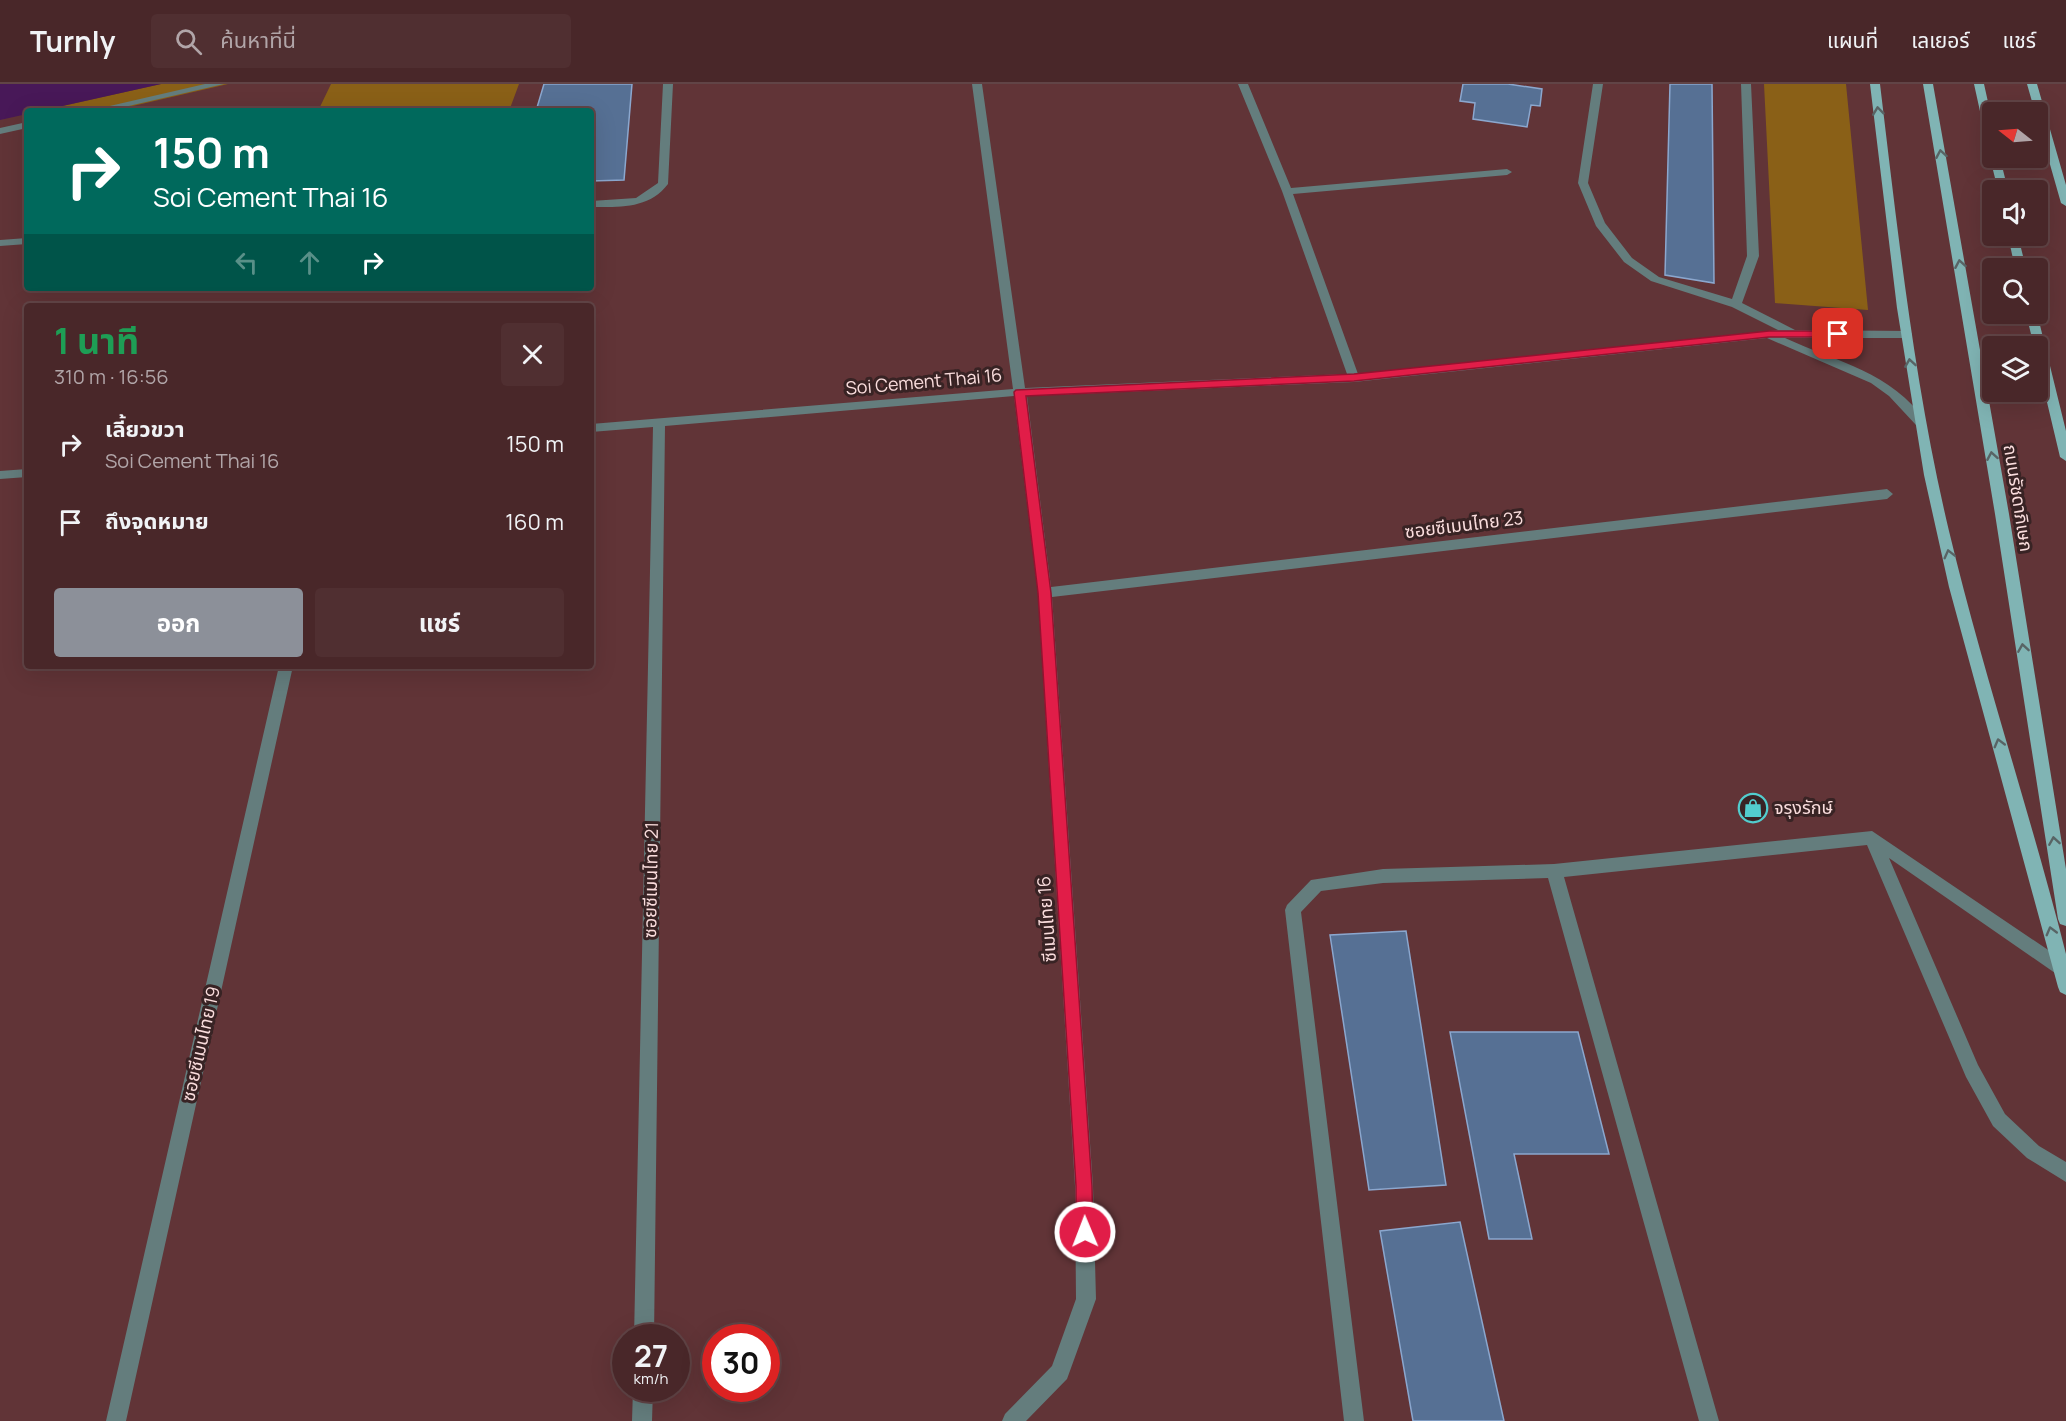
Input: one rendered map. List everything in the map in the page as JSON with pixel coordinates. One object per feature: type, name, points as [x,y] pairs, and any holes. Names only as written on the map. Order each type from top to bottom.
[{"type":"main road","points":[[1875,84],[1906,334],[1920,422],[1942,529],[2066,987]]},
{"type":"main road","name":"ถนนรัชดาภิเษก","points":[[1928,84],[2002,514],[2066,920]]},
{"type":"main road","points":[[1978,84],[1982,102]]},
{"type":"main road","points":[[2032,84],[2066,203]]},
{"type":"main road","points":[[2034,324],[2066,457]]},
{"type":"street","points":[[107,108],[219,84]]},
{"type":"street","points":[[594,204],[644,201],[655,195],[663,184],[668,84]]},
{"type":"street","name":"ซีเมนไทย 16","points":[[977,84],[1020,392],[1044,593],[1084,1186],[1086,1299],[1060,1372],[1012,1421]]},
{"type":"street","points":[[1243,84],[1287,191],[1354,378]]},
{"type":"street","points":[[1598,84],[1582,183],[1600,224],[1628,260],[1655,279],[1736,304],[1793,334]]},
{"type":"street","points":[[1736,304],[1753,256],[1746,84]]},
{"type":"street","points":[[0,131],[24,126]]},
{"type":"street","points":[[1287,191],[1507,172]]},
{"type":"street","points":[[0,243],[24,241]]},
{"type":"street","points":[[1769,334],[1809,354],[1876,380],[1899,398],[1920,422]]},
{"type":"street","name":"Soi Cement Thai 16","points":[[594,428],[1020,392],[1354,378],[1769,334],[1906,334]]},
{"type":"street","name":"ซอยซีเมนไทย 21","points":[[644,1324],[659,422]]},
{"type":"street","points":[[0,484],[5,474],[24,473]]},
{"type":"street","name":"ซอยซีเมนไทย 23","points":[[1044,593],[1887,494]]},
{"type":"street","name":"ซอยซีเมนไทย 19","points":[[116,1421],[285,669]]},
{"type":"street","points":[[1872,838],[1972,1071],[1999,1120],[2033,1152],[2066,1173]]},
{"type":"street","points":[[1354,1421],[1293,910],[1317,885],[1383,876],[1554,871],[1872,838],[2061,968]]},
{"type":"street","points":[[1554,871],[1709,1421]]},
{"type":"street","points":[[642,1421],[643,1402]]},
{"type":"shaded area","points":[[0,84],[161,84],[53,108],[24,108],[24,115],[0,120]]},
{"type":"shaded area","points":[[161,84],[228,84],[124,108],[53,108]]},
{"type":"shaded area","points":[[331,84],[519,84],[510,108],[319,108]]},
{"type":"shaded area","points":[[1764,84],[1846,84],[1868,310],[1775,303]]},
{"type":"building","points":[[544,84],[632,84],[624,180],[594,181],[594,108],[537,108]]},
{"type":"building","points":[[1463,84],[1508,84],[1542,89],[1540,106],[1531,105],[1527,127],[1473,119],[1475,103],[1460,101]]},
{"type":"building","points":[[1670,84],[1712,84],[1714,283],[1665,275]]},
{"type":"building","points":[[1406,931],[1446,1185],[1369,1190],[1330,935]]},
{"type":"building","points":[[1450,1032],[1578,1032],[1609,1154],[1514,1154],[1532,1239],[1489,1239]]},
{"type":"building","points":[[1460,1222],[1504,1421],[1413,1421],[1380,1231]]},
{"type":"place","name":"จรุงรักษ์","points":[[1753,808]]},
{"type":"route","points":[[1085,1232],[1084,1186],[1044,593],[1020,392],[1354,378],[1769,334],[1838,334]]}]
